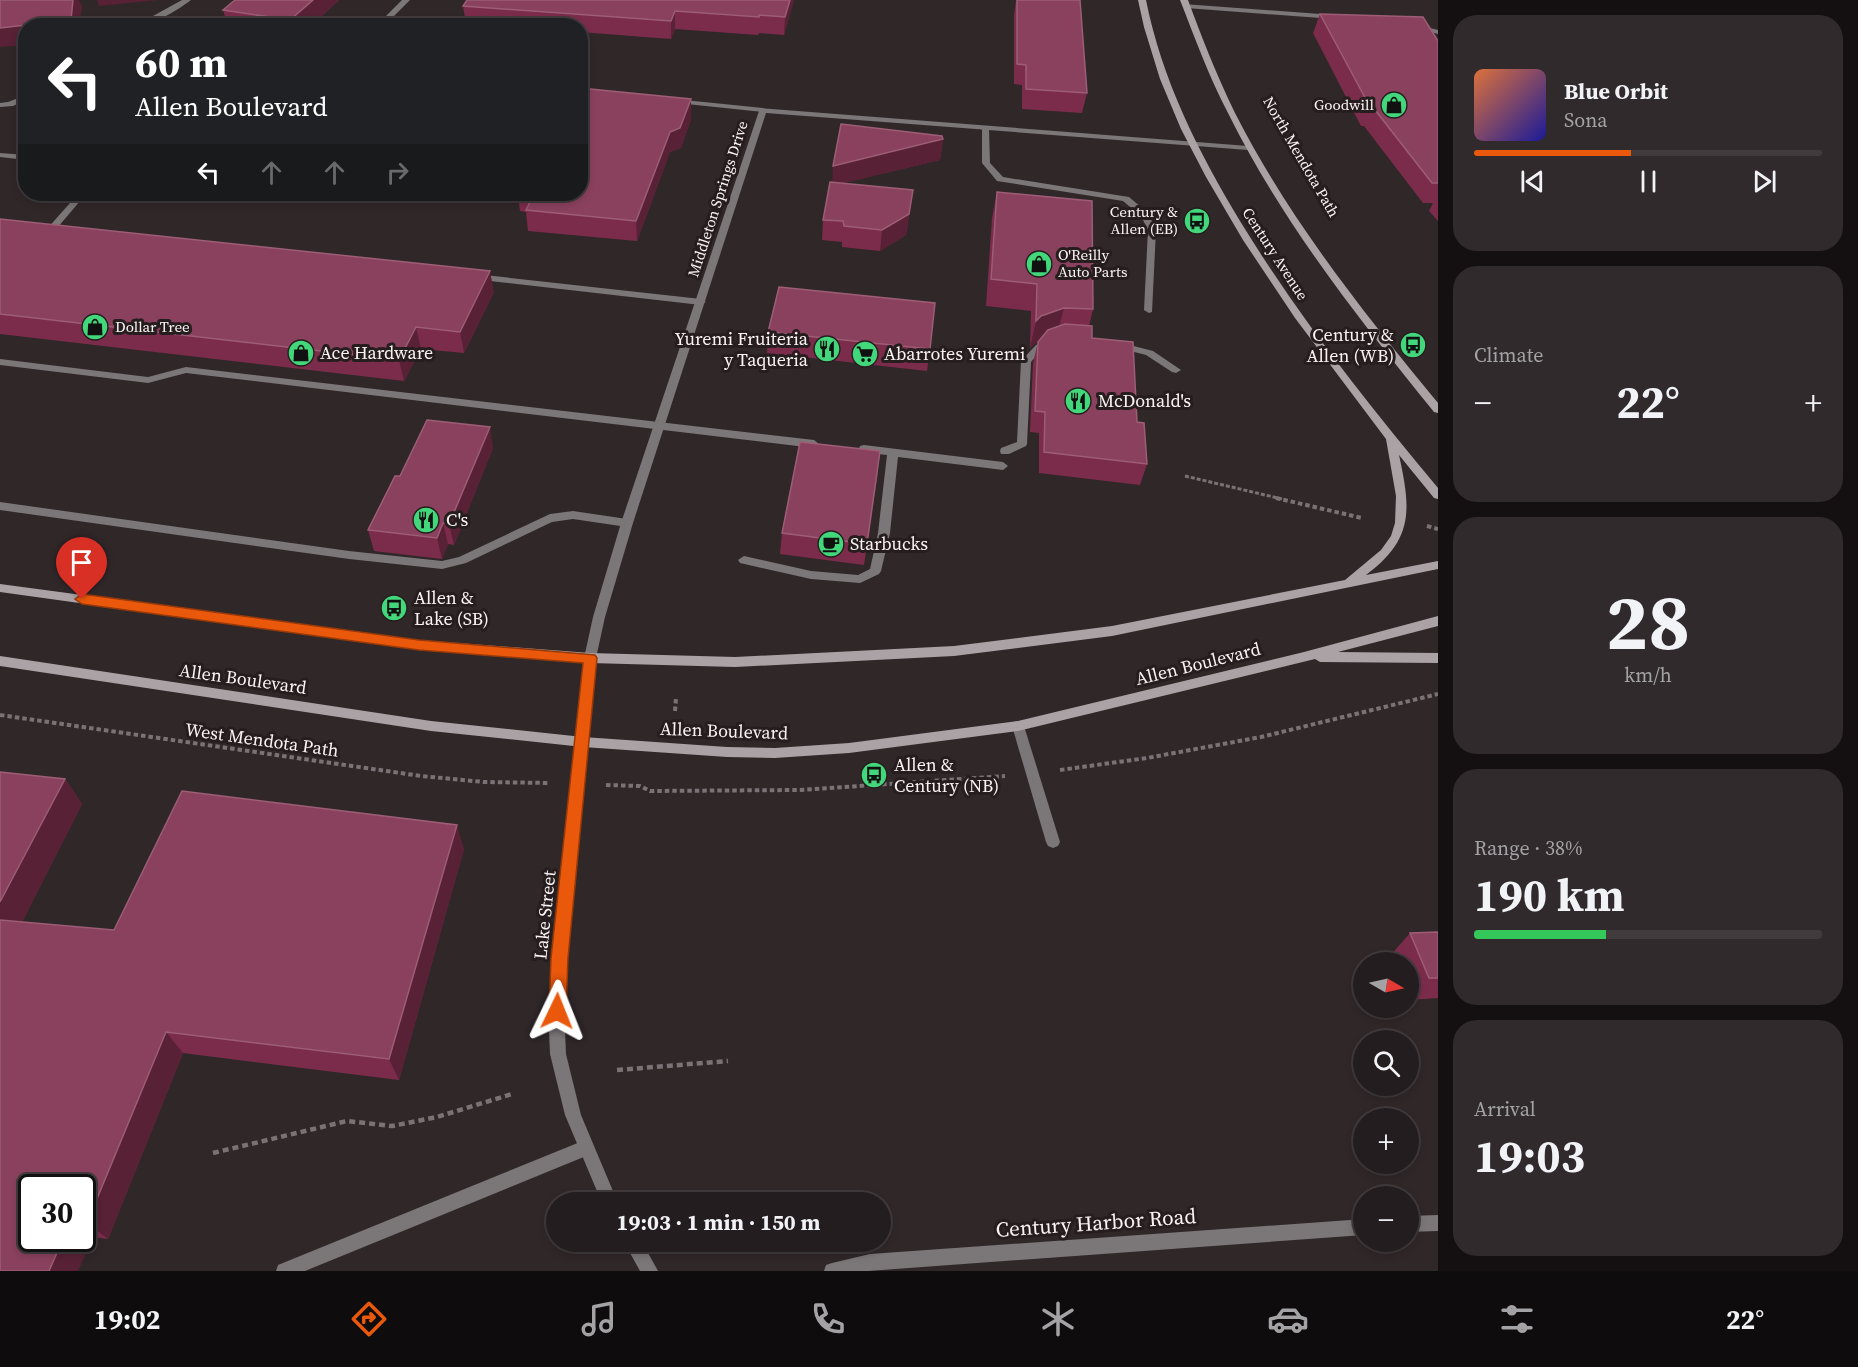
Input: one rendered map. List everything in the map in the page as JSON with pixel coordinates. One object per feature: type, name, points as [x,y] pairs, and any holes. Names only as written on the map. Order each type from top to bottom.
[{"type":"main road","name":"Century Avenue","points":[[1142,0],[1147,28],[1158,64],[1192,145],[1238,226],[1274,282],[1330,360],[1438,495]]},
{"type":"main road","name":"Century Avenue","points":[[1185,3],[1218,87],[1248,148],[1310,248],[1368,326],[1438,410]]},
{"type":"main road","points":[[1346,584],[1390,547],[1402,518],[1401,494],[1391,439]]},
{"type":"main road","points":[[0,588],[419,645],[590,658],[735,662],[954,651],[1112,631],[1346,584],[1393,572],[1438,565]]},
{"type":"main road","name":"Allen Boulevard","points":[[0,661],[431,726],[583,742],[775,753],[859,747],[1018,726],[1304,657],[1438,621]]},
{"type":"main road","points":[[1304,657],[1438,658]]},
{"type":"street","points":[[156,18],[187,0]]},
{"type":"street","points":[[387,18],[406,0]]},
{"type":"street","points":[[1185,3],[1339,17]]},
{"type":"street","points":[[1407,23],[1438,32]]},
{"type":"street","points":[[0,105],[10,105],[18,101]]},
{"type":"street","points":[[672,101],[763,110]]},
{"type":"street","name":"Middleton Springs Drive","points":[[590,658],[599,617],[627,523],[763,110],[1248,148]]},
{"type":"street","points":[[985,129],[986,163],[1000,179],[1126,199],[1145,215],[1152,230],[1149,310]]},
{"type":"street","points":[[0,156],[18,157]]},
{"type":"street","points":[[61,233],[44,231],[75,201]]},
{"type":"street","points":[[459,276],[700,302]]},
{"type":"street","points":[[1005,452],[1022,444],[1026,361],[1039,347],[1058,340]]},
{"type":"street","points":[[1102,343],[1135,346],[1156,355],[1176,370]]},
{"type":"street","points":[[0,362],[148,380],[186,370],[827,445]]},
{"type":"street","points":[[849,448],[1004,466]]},
{"type":"street","points":[[744,560],[811,575],[860,579],[876,571],[884,533],[893,453]]},
{"type":"street","points":[[0,506],[350,555],[442,565],[462,560],[550,518],[573,515],[627,523]]},
{"type":"street","name":"Lake Street","points":[[590,658],[559,958],[557,1030],[563,1082],[585,1148],[605,1192]]},
{"type":"street","points":[[1018,726],[1053,842]]},
{"type":"street","points":[[284,1271],[585,1148]]},
{"type":"street","points":[[1419,1224],[1438,1223]]},
{"type":"street","name":"Century Harbor Road","points":[[832,1271],[870,1262],[1353,1228]]},
{"type":"street","points":[[638,1252],[650,1271]]},
{"type":"path","points":[[1185,476],[1362,518]]},
{"type":"path","points":[[1427,526],[1438,529]]},
{"type":"path","points":[[675,711],[676,698]]},
{"type":"path","name":"West Mendota Path","points":[[0,715],[421,776],[522,783]]},
{"type":"path","points":[[617,1070],[728,1061]]},
{"type":"path","points":[[213,1153],[347,1121],[393,1126],[437,1117],[512,1094]]},
{"type":"building","points":[[0,0],[73,0],[71,18],[18,18],[18,26],[0,28]]},
{"type":"building","points":[[235,0],[313,0],[292,18],[277,18],[223,10]]},
{"type":"building","points":[[467,0],[790,0],[785,17],[675,11],[671,21],[463,6]]},
{"type":"building","points":[[1017,0],[1080,0],[1087,93],[1026,89],[1026,65],[1017,64]]},
{"type":"building","name":"Goodwill","points":[[1320,14],[1423,17],[1438,41],[1438,183],[1432,183],[1369,105]]},
{"type":"building","points":[[588,89],[691,99],[680,128],[670,132],[636,221],[526,210],[530,201],[588,201]]},
{"type":"building","points":[[841,124],[942,136],[943,139],[833,166]]},
{"type":"building","points":[[830,182],[913,190],[909,214],[882,230],[844,226],[843,221],[823,220]]},
{"type":"building","points":[[997,192],[1092,201],[1093,309],[1064,308],[1041,316],[1036,321],[1037,284],[991,279]]},
{"type":"building","points":[[0,219],[490,271],[460,332],[416,327],[399,360],[0,314]]},
{"type":"building","points":[[779,287],[935,303],[930,349],[768,332]]},
{"type":"building","name":"McDonald's","points":[[1065,324],[1092,326],[1092,338],[1133,342],[1137,422],[1144,423],[1147,464],[1044,452],[1045,412],[1035,411],[1038,342],[1048,330]]},
{"type":"building","name":"C's","points":[[427,420],[490,427],[449,524],[443,523],[437,538],[368,530],[395,476],[400,476]]},
{"type":"building","points":[[800,442],[880,451],[867,544],[782,533]]},
{"type":"building","points":[[0,772],[65,779],[0,902]]},
{"type":"building","points":[[182,791],[457,825],[389,1059],[166,1032],[96,1201],[96,1174],[18,1174],[18,1252],[57,1252],[49,1271],[0,1271],[0,920],[114,930]]},
{"type":"building","points":[[1438,932],[1438,978],[1429,978],[1410,933]]},
{"type":"place","name":"Goodwill","points":[[1394,105]]},
{"type":"place","name":"Century & Allen (EB)","points":[[1197,221]]},
{"type":"place","name":"O'Reilly Auto Parts","points":[[1039,264]]},
{"type":"place","name":"Dollar Tree","points":[[95,327]]},
{"type":"place","name":"Century & Allen (WB)","points":[[1413,345]]},
{"type":"place","name":"Yuremi Fruiteria y Taqueria","points":[[827,349]]},
{"type":"place","name":"Ace Hardware","points":[[301,353]]},
{"type":"place","name":"Abarrotes Yuremi","points":[[865,354]]},
{"type":"place","name":"McDonald's","points":[[1078,401]]},
{"type":"place","name":"C's","points":[[426,520]]},
{"type":"place","name":"Starbucks","points":[[831,544]]},
{"type":"place","name":"Allen & Lake (SB)","points":[[394,608]]},
{"type":"place","name":"Allen & Century (NB)","points":[[874,775]]},
{"type":"route","points":[[82,599],[419,645],[590,658],[559,958],[557,1011]]}]
